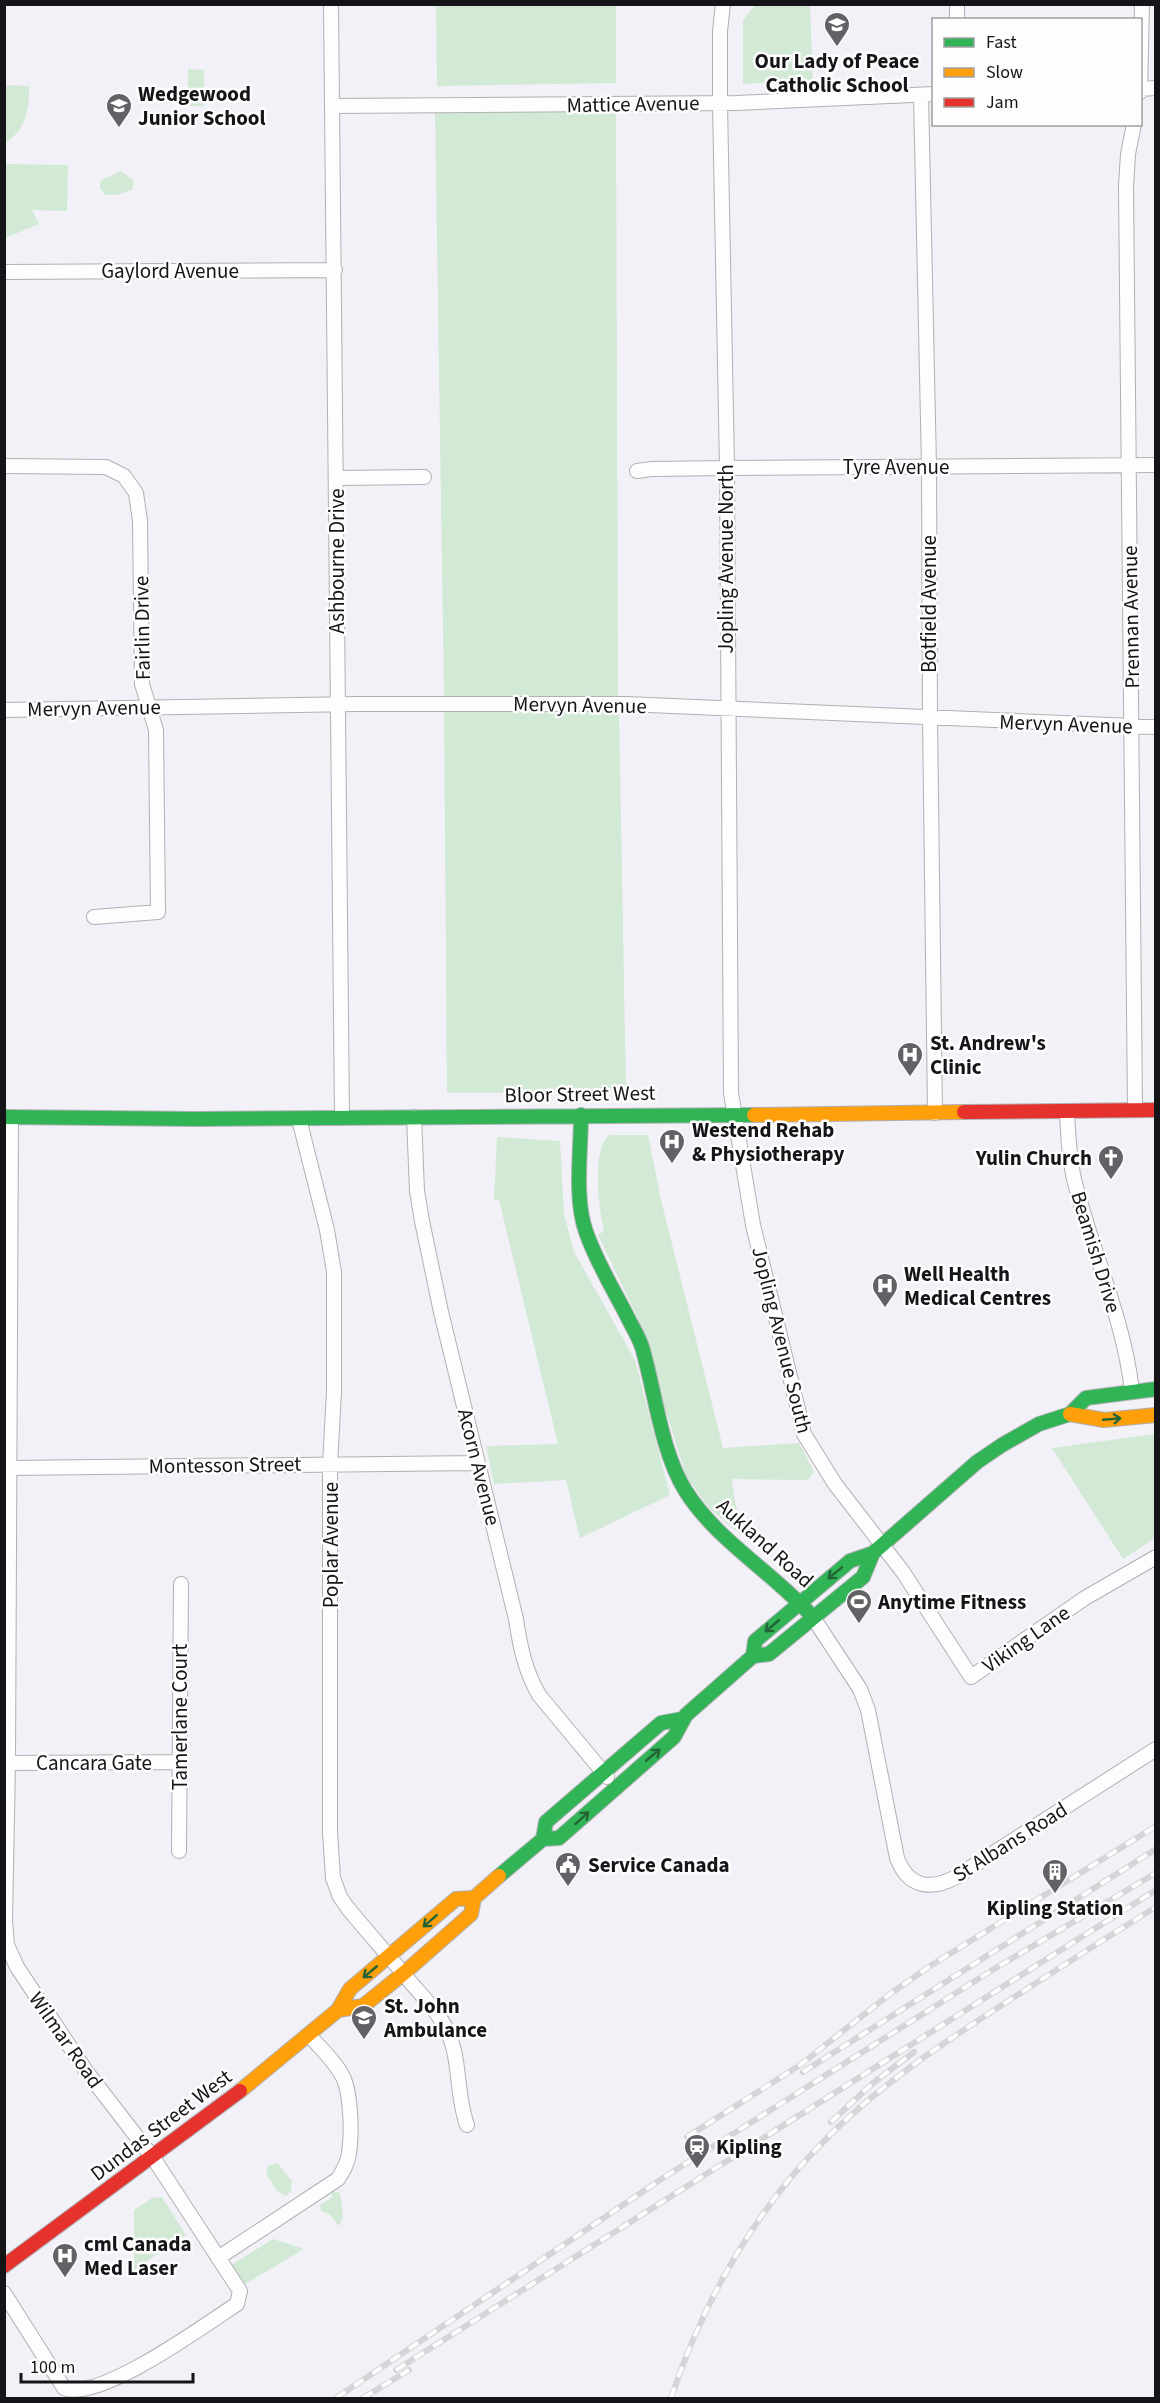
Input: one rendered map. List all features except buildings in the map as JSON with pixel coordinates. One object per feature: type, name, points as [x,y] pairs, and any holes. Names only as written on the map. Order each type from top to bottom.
[{"type":"main road","name":"Bloor Street West","points":[[8,1117],[299,1119],[1155,1110]]},
{"type":"main road","name":"Aukland Road","points":[[581,1115],[580,1201],[585,1230],[596,1257],[641,1344],[673,1466],[680,1483],[708,1521],[800,1601],[814,1619]]},
{"type":"main road","name":"Dundas Street West","points":[[753,1656],[755,1641],[800,1601],[850,1561],[878,1549],[985,1456],[1039,1424],[1070,1414],[1086,1398],[1155,1389]]},
{"type":"main road","name":"Dundas Street West","points":[[1070,1414],[1104,1420],[1155,1414]]},
{"type":"main road","name":"Dundas Street West","points":[[4,2266],[154,2159],[219,2109],[338,2010],[350,1989],[456,1899],[474,1898],[543,1839],[559,1838],[674,1737],[682,1719],[753,1656],[769,1654],[863,1577],[878,1549]]},
{"type":"main road","name":"Dundas Street West","points":[[543,1839],[546,1822],[661,1723],[682,1719]]},
{"type":"main road","name":"Dundas Street West","points":[[338,2010],[363,2006],[404,1973],[471,1914],[474,1898]]},
{"type":"street","name":"Ashbourne Drive","points":[[331,4],[342,1118]]},
{"type":"street","name":"Jopling Avenue North","points":[[723,4],[720,24],[720,103],[727,468],[730,1087],[734,1113]]},
{"type":"street","name":"Mattice Avenue","points":[[332,106],[720,103],[927,94]]},
{"type":"street","name":"Botfield Avenue","points":[[927,94],[930,718],[935,1113]]},
{"type":"street","name":"Prennan Avenue","points":[[1134,126],[1128,154],[1126,186],[1135,1110]]},
{"type":"street","name":"Gaylord Avenue","points":[[4,272],[335,270]]},
{"type":"street","name":"Tyre Avenue","points":[[637,471],[727,468],[1155,465]]},
{"type":"street","name":"Fairlin Drive","points":[[4,466],[106,467],[116,470],[131,484],[136,493],[140,521],[142,684],[156,730],[159,912],[94,917]]},
{"type":"street","points":[[337,478],[424,477]]},
{"type":"street","name":"Mervyn Avenue","points":[[4,710],[615,704],[1155,727]]},
{"type":"street","name":"Beamish Drive","points":[[1067,1111],[1074,1179],[1124,1343],[1132,1391]]},
{"type":"street","name":"Jopling Avenue South","points":[[734,1113],[753,1225],[801,1426],[812,1450],[878,1549]]},
{"type":"street","name":"Wilmar Road","points":[[4,2293],[64,2388],[84,2393],[127,2378],[237,2304],[240,2291],[154,2159],[86,2071],[10,1956],[5,1929],[8,1763],[6,1534],[8,1117]]},
{"type":"street","name":"Acorn Avenue","points":[[414,1118],[417,1191],[422,1221],[477,1463],[516,1619],[520,1646],[531,1682],[552,1712],[616,1786]]},
{"type":"street","name":"Poplar Avenue","points":[[299,1119],[327,1230],[334,1272],[334,1392],[330,1464],[330,1820],[333,1878],[340,1897],[347,1907],[434,2009],[448,2032],[457,2061],[460,2107],[467,2125]]},
{"type":"street","name":"Montesson Street","points":[[8,1468],[477,1463]]},
{"type":"street","name":"Viking Lane","points":[[878,1549],[903,1572],[971,1677],[1085,1598],[1155,1557]]},
{"type":"street","name":"Tamerlane Court","points":[[179,1851],[181,1584]]},
{"type":"street","name":"Aukland Road","points":[[814,1619],[860,1689],[868,1710],[891,1825]]},
{"type":"street","name":"St Albans Road","points":[[891,1825],[897,1858],[901,1869],[908,1877],[926,1885],[945,1883],[1155,1749]]},
{"type":"street","name":"Cancara Gate","points":[[8,1763],[180,1762]]},
{"type":"street","points":[[218,2258],[338,2179],[345,2168],[349,2154],[349,2099],[344,2080],[335,2063],[309,2035]]},
{"type":"green space","points":[[756,4],[810,5],[813,80],[743,84],[743,20]]},
{"type":"green space","points":[[436,5],[616,5],[616,83],[437,86]]},
{"type":"green space","points":[[188,69],[204,70],[204,106],[188,106]]},
{"type":"green space","points":[[5,85],[29,86],[29,95],[22,126],[5,143]]},
{"type":"green space","points":[[616,107],[618,696],[444,696],[435,111]]},
{"type":"green space","points":[[5,164],[68,165],[67,211],[32,210],[39,224],[5,238]]},
{"type":"green space","points":[[121,171],[134,181],[132,190],[117,195],[105,195],[100,188],[101,180]]},
{"type":"green space","points":[[619,711],[626,1092],[447,1093],[444,712]]},
{"type":"green space","points":[[609,1135],[648,1135],[661,1200],[723,1448],[799,1443],[814,1472],[808,1480],[732,1479],[735,1502],[744,1531],[741,1535],[709,1508],[686,1476],[635,1312],[598,1235],[604,1231],[600,1209],[598,1166],[603,1143]]},
{"type":"green space","points":[[497,1137],[560,1141],[564,1214],[574,1252],[635,1360],[670,1495],[580,1538],[566,1480],[494,1484],[486,1446],[558,1444],[499,1200],[494,1200]]},
{"type":"green space","points":[[1155,1434],[1155,1538],[1123,1559],[1052,1448]]},
{"type":"green space","points":[[277,2163],[292,2181],[291,2191],[286,2196],[277,2191],[266,2173],[268,2166]]},
{"type":"green space","points":[[331,2191],[340,2193],[343,2216],[339,2226],[329,2214],[321,2211],[320,2205],[332,2197]]},
{"type":"green space","points":[[162,2197],[186,2235],[134,2270],[134,2210],[152,2198]]},
{"type":"green space","points":[[273,2239],[304,2249],[240,2287],[228,2267]]},
{"type":"railway","points":[[687,2137],[800,2065],[890,1994],[930,1966],[1156,1826]]},
{"type":"railway","points":[[803,2072],[1156,1849]]},
{"type":"railway","points":[[336,2398],[663,2178],[994,1969],[1156,1873]]},
{"type":"railway","points":[[396,2370],[1156,1890]]},
{"type":"railway","points":[[671,2398],[700,2325],[736,2256],[780,2191],[832,2133],[872,2097],[936,2049],[1156,1907]]},
{"type":"railway","points":[[831,2122],[873,2083],[914,2052]]},
{"type":"railway","points":[[363,2398],[409,2370]]},
{"type":"traffic: fast","points":[[581,1115],[579,1190],[582,1219],[594,1253],[640,1343],[664,1439],[677,1474],[685,1490],[712,1524],[810,1614]]},
{"type":"traffic: fast","points":[[4,1117],[197,1119],[754,1115]]},
{"type":"traffic: fast","points":[[753,1656],[755,1641],[850,1561],[873,1553],[977,1462],[1002,1445],[1039,1424],[1070,1414],[1086,1398],[1156,1389]]},
{"type":"traffic: fast","points":[[499,1876],[543,1839],[559,1838],[674,1737],[686,1715],[753,1656],[769,1654],[863,1577],[873,1553]]},
{"type":"traffic: fast","points":[[543,1839],[546,1822],[661,1723],[682,1719]]},
{"type":"traffic: slow","points":[[754,1115],[964,1112]]},
{"type":"traffic: slow","points":[[1070,1414],[1104,1420],[1156,1415]]},
{"type":"traffic: slow","points":[[240,2091],[338,2010],[350,1989],[456,1899],[474,1898],[499,1876]]},
{"type":"traffic: slow","points":[[338,2010],[363,2006],[404,1973],[471,1914],[474,1898]]},
{"type":"traffic: jam","points":[[964,1112],[1156,1110]]},
{"type":"traffic: jam","points":[[4,2266],[240,2091]]},
{"type":"place","name":"Our Lady of Peace Catholic School","points":[[837,48]]},
{"type":"place","name":"Wedgewood Junior School","points":[[119,129]]},
{"type":"place","name":"St. Andrew's Clinic","points":[[910,1078]]},
{"type":"place","name":"Westend Rehab & Physiotherapy","points":[[672,1165]]},
{"type":"place","name":"Yulin Church","points":[[1111,1181]]},
{"type":"place","name":"Well Health Medical Centres","points":[[885,1309]]},
{"type":"place","name":"Anytime Fitness","points":[[859,1625]]},
{"type":"place","name":"Service Canada","points":[[568,1888]]},
{"type":"place","name":"Kipling Station","points":[[1055,1895]]},
{"type":"place","name":"St. John Ambulance","points":[[364,2041]]},
{"type":"place","name":"Kipling","points":[[697,2170]]},
{"type":"place","name":"cml Canada Med Laser","points":[[65,2279]]}]
